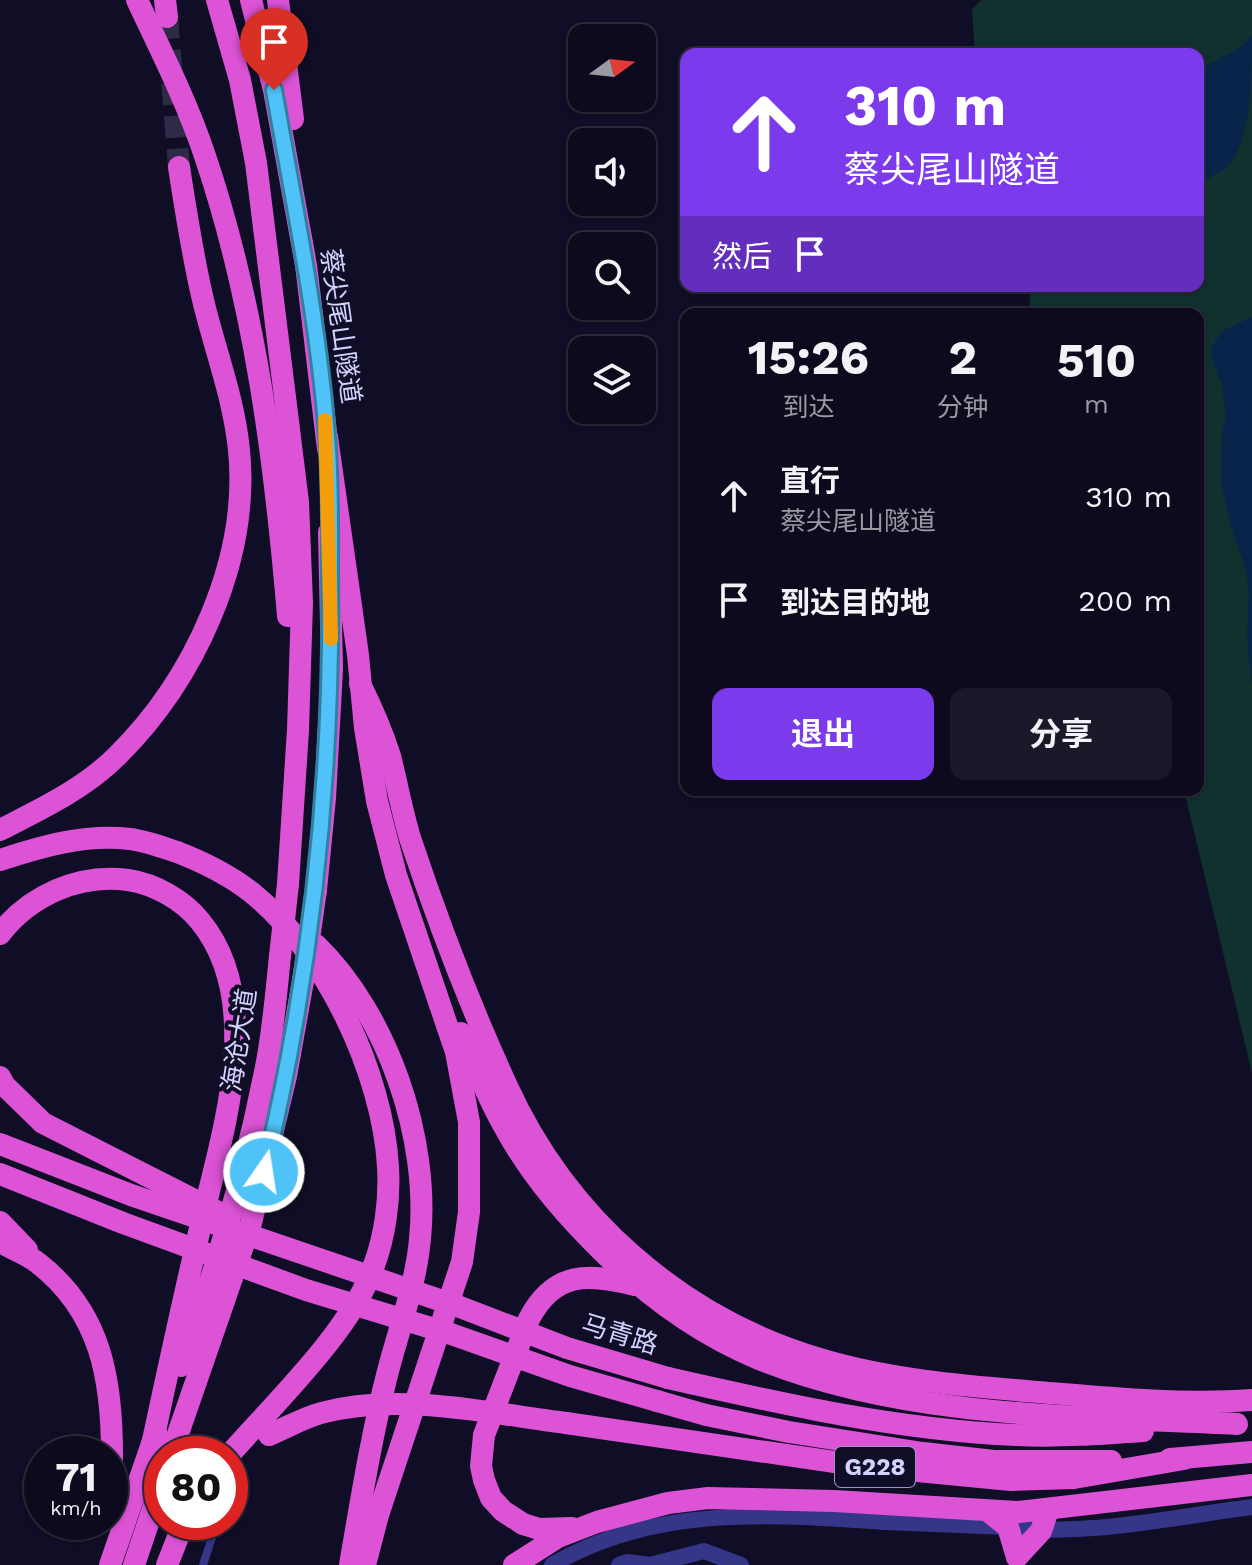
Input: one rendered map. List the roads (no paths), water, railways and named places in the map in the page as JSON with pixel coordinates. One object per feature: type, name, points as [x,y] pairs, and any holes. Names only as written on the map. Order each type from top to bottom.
[{"type":"highway","points":[[137,0],[205,155],[236,263],[270,439],[298,730]]},
{"type":"highway","name":"海沧大道","points":[[166,1436],[210,1289],[266,1070],[288,884],[298,730],[302,603],[298,502],[256,163],[240,80],[217,0]]},
{"type":"highway","name":"蔡尖尾山隧道","points":[[251,0],[274,90],[310,300],[327,437],[329,520]]},
{"type":"highway","points":[[278,0],[300,183],[310,300]]},
{"type":"highway","points":[[0,830],[68,795],[117,757],[153,716],[196,644],[213,607],[229,559],[241,489],[236,427],[224,369],[204,305],[179,167]]},
{"type":"highway","points":[[327,437],[377,801],[396,875],[459,1066],[469,1122],[469,1212],[462,1262],[378,1515],[365,1565]]},
{"type":"highway","name":"海沧大道","points":[[167,1436],[251,1223],[286,1076],[303,981],[325,798],[332,669],[329,520]]},
{"type":"highway","points":[[360,684],[378,720],[422,874],[508,1089],[545,1154],[590,1214],[630,1256],[674,1290],[723,1321],[822,1360],[958,1385],[1194,1402],[1252,1400]]},
{"type":"highway","points":[[0,860],[68,840],[131,839],[203,862],[295,925],[321,951],[362,1003],[393,1066],[414,1137],[420,1240],[369,1449],[350,1565]]},
{"type":"highway","points":[[0,934],[29,904],[65,885],[98,880],[129,880],[163,891],[188,907],[211,934],[225,964],[233,989],[236,1025],[231,1090],[164,1436]]},
{"type":"highway","points":[[248,1439],[341,1327],[373,1271],[387,1204],[388,1169],[378,1103],[352,1031],[314,963],[293,934],[251,892]]},
{"type":"highway","points":[[411,916],[504,1126],[540,1183],[575,1225],[640,1286],[698,1328],[757,1358],[846,1387],[970,1408],[1244,1422]]},
{"type":"highway","points":[[0,1077],[5,1086],[43,1123],[305,1256]]},
{"type":"highway","name":"马青路","points":[[0,1144],[131,1195],[460,1307],[567,1348],[668,1378],[808,1410],[1016,1435],[1094,1435],[1244,1422]]},
{"type":"highway","name":"马青路","points":[[0,1174],[306,1290],[451,1334],[570,1376],[706,1415],[789,1432],[994,1461],[1184,1459],[1252,1452]]},
{"type":"highway","points":[[0,1222],[79,1307],[105,1367],[110,1393],[111,1436]]},
{"type":"highway","points":[[0,1242],[45,1270]]},
{"type":"highway","points":[[583,1527],[539,1529],[523,1524],[503,1511],[491,1498],[484,1480],[481,1466],[484,1435],[529,1319],[538,1302],[552,1288],[572,1279],[592,1277],[640,1286]]},
{"type":"highway","name":"G228","points":[[248,1448],[317,1414],[375,1404],[435,1407],[839,1463],[1011,1480],[1074,1478],[1184,1459]]},
{"type":"highway","points":[[514,1565],[558,1537],[583,1527],[630,1511],[708,1498],[834,1501],[988,1511],[1044,1520],[1252,1485]]},
{"type":"highway","name":"海沧大道","points":[[110,1565],[144,1489]]},
{"type":"highway","points":[[988,1511],[1008,1527],[1017,1561]]},
{"type":"highway","points":[[1017,1561],[1044,1520]]},
{"type":"highway","points":[[134,1565],[144,1535]]},
{"type":"highway","points":[[103,1565],[106,1540]]},
{"type":"highway","points":[[167,1565],[177,1540]]},
{"type":"street","points":[[552,1565],[578,1549],[629,1531],[693,1519],[739,1515],[1008,1527],[1044,1520],[1124,1523],[1252,1507]]},
{"type":"street","points":[[619,1565],[627,1562],[650,1565],[704,1551],[741,1565]]},
{"type":"lane","points":[[203,1565],[211,1540]]},
{"type":"water","points":[[1252,36],[1249,103],[1243,137],[1230,164],[1204,181],[1204,67],[1238,49]]},
{"type":"water","points":[[1252,317],[1252,684],[1247,637],[1249,592],[1246,569],[1231,527],[1221,483],[1222,430],[1226,418],[1222,385],[1211,348],[1222,331]]},
{"type":"tunnel","points":[[167,17],[179,167]]}]
